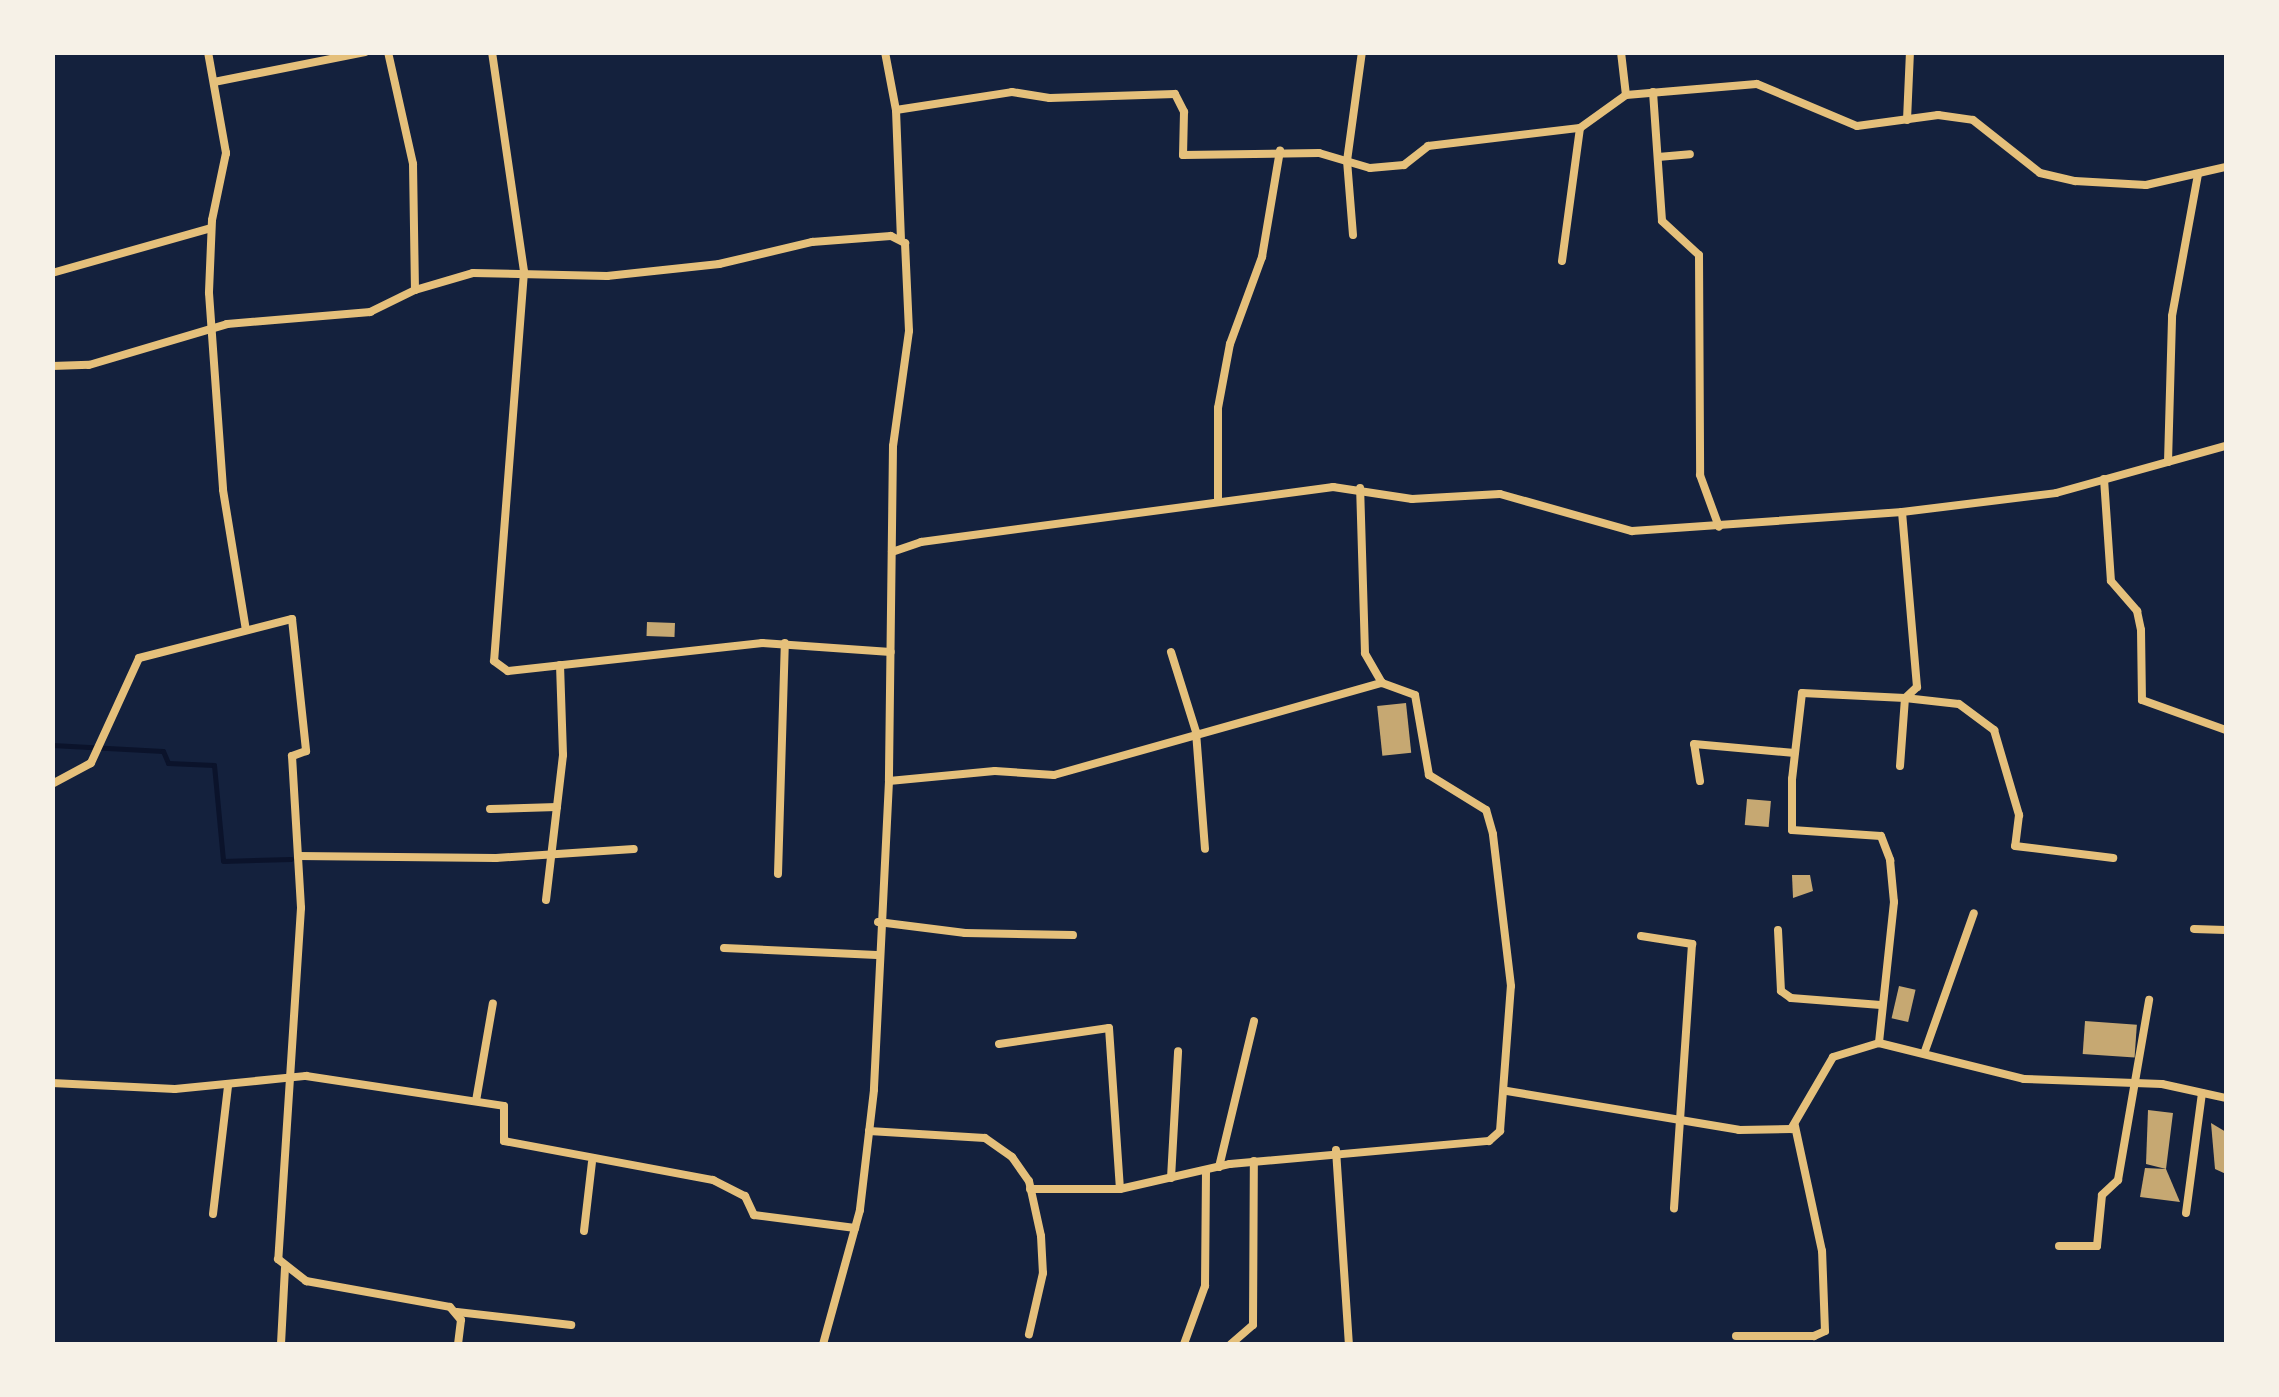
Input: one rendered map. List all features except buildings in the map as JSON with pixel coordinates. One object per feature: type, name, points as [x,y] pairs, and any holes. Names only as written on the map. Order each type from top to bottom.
[{"type":"street","points":[[208,52],[226,153],[211,228],[223,490],[246,630]]},
{"type":"street","points":[[214,82],[365,52]]},
{"type":"street","points":[[388,52],[413,164],[415,290]]},
{"type":"street","points":[[492,52],[524,272],[518,388],[491,638],[500,668],[784,643],[891,652]]},
{"type":"street","points":[[823,1344],[855,1228],[869,1132],[889,781],[892,446],[910,331],[908,252],[901,238],[896,110],[885,52]]},
{"type":"street","points":[[1353,236],[1347,161],[1362,52]]},
{"type":"street","points":[[1621,52],[1626,95]]},
{"type":"street","points":[[1907,120],[1910,52]]},
{"type":"street","points":[[896,110],[1012,92],[1050,98],[1175,94],[1184,112],[1183,156],[1280,151],[1370,168],[1404,165],[1428,146],[1580,128],[1626,95],[1732,84],[1780,88],[1857,126],[1907,120],[1973,120],[2040,173],[2075,181],[2146,185],[2226,167]]},
{"type":"street","points":[[1653,92],[1662,221],[1699,255],[1700,475],[1719,527]]},
{"type":"street","points":[[1562,261],[1580,128]]},
{"type":"street","points":[[1218,499],[1224,376],[1262,258],[1280,151]]},
{"type":"street","points":[[1658,156],[1690,154]]},
{"type":"street","points":[[2168,462],[2172,316],[2198,174]]},
{"type":"street","points":[[52,273],[211,228]]},
{"type":"street","points":[[52,366],[89,365],[272,317],[358,314],[415,290],[473,273],[607,276],[719,264],[812,242],[901,238]]},
{"type":"street","points":[[892,552],[921,542],[1060,528],[1218,499],[1360,488],[1412,498],[1500,494],[1632,530],[1719,527],[1902,512],[2056,492],[2226,446]]},
{"type":"street","points":[[2104,479],[2111,580],[2138,611],[2142,700],[2226,730]]},
{"type":"street","points":[[1360,488],[1364,653],[1382,683]]},
{"type":"street","points":[[1900,766],[1905,698],[1917,687],[1902,512]]},
{"type":"street","points":[[52,784],[91,764],[140,658],[292,619],[306,751],[292,756],[298,950],[284,1082],[277,1249],[285,1268],[280,1344]]},
{"type":"street","points":[[778,874],[784,643]]},
{"type":"street","points":[[1171,652],[1196,732],[1205,849]]},
{"type":"street","points":[[546,900],[564,733],[560,665]]},
{"type":"street","points":[[889,781],[994,771],[1054,774],[1382,683],[1416,694],[1428,774],[1486,810],[1511,986],[1507,1091],[1500,1131],[1489,1140],[1336,1150],[1254,1161],[1120,1189],[1030,1189]]},
{"type":"street","points":[[1880,1043],[1894,902],[1890,860],[1880,836],[1792,830],[1802,693],[1959,704],[1994,730],[2019,815],[2015,846],[2113,858]]},
{"type":"street","points":[[1700,780],[1694,744],[1795,754]]},
{"type":"street","points":[[490,809],[557,807]]},
{"type":"street","points":[[298,856],[634,849]]},
{"type":"street","points":[[1925,1050],[1974,913]]},
{"type":"street","points":[[878,922],[964,933],[1073,935]]},
{"type":"street","points":[[2194,929],[2226,930]]},
{"type":"street","points":[[1778,930],[1781,991],[1791,998],[1881,1004]]},
{"type":"street","points":[[1641,936],[1692,944],[1674,1208]]},
{"type":"street","points":[[724,948],[877,955]]},
{"type":"street","points":[[2059,1246],[2097,1246],[2102,1196],[2118,1180],[2131,1084],[2150,1000]]},
{"type":"street","points":[[476,1101],[493,1002]]},
{"type":"street","points":[[1219,1167],[1254,1022]]},
{"type":"street","points":[[999,1044],[1109,1028],[1120,1189]]},
{"type":"street","points":[[1736,1336],[1814,1336],[1824,1330],[1822,1251],[1795,1126],[1833,1057],[1880,1043],[1925,1050],[2024,1079],[2131,1084],[2226,1098]]},
{"type":"street","points":[[1171,1178],[1178,1051]]},
{"type":"street","points":[[52,1083],[228,1086],[284,1082],[306,1076],[504,1106],[504,1141],[592,1162],[713,1180],[745,1196],[754,1216],[855,1228]]},
{"type":"street","points":[[213,1214],[228,1086]]},
{"type":"street","points":[[1507,1091],[1739,1130],[1795,1126]]},
{"type":"street","points":[[2186,1213],[2202,1093]]},
{"type":"street","points":[[869,1132],[986,1138],[1012,1157],[1030,1189],[1042,1273],[1029,1334]]},
{"type":"street","points":[[1336,1150],[1349,1344]]},
{"type":"street","points":[[1231,1344],[1254,1325],[1254,1161]]},
{"type":"street","points":[[584,1231],[592,1162]]},
{"type":"street","points":[[1184,1344],[1205,1286],[1206,1170]]},
{"type":"street","points":[[285,1268],[306,1282],[457,1312],[571,1325]]},
{"type":"street","points":[[457,1312],[458,1344]]},
{"type":"waterway","points":[[52,745],[163,751],[168,763],[214,765],[223,861],[291,859]]}]
